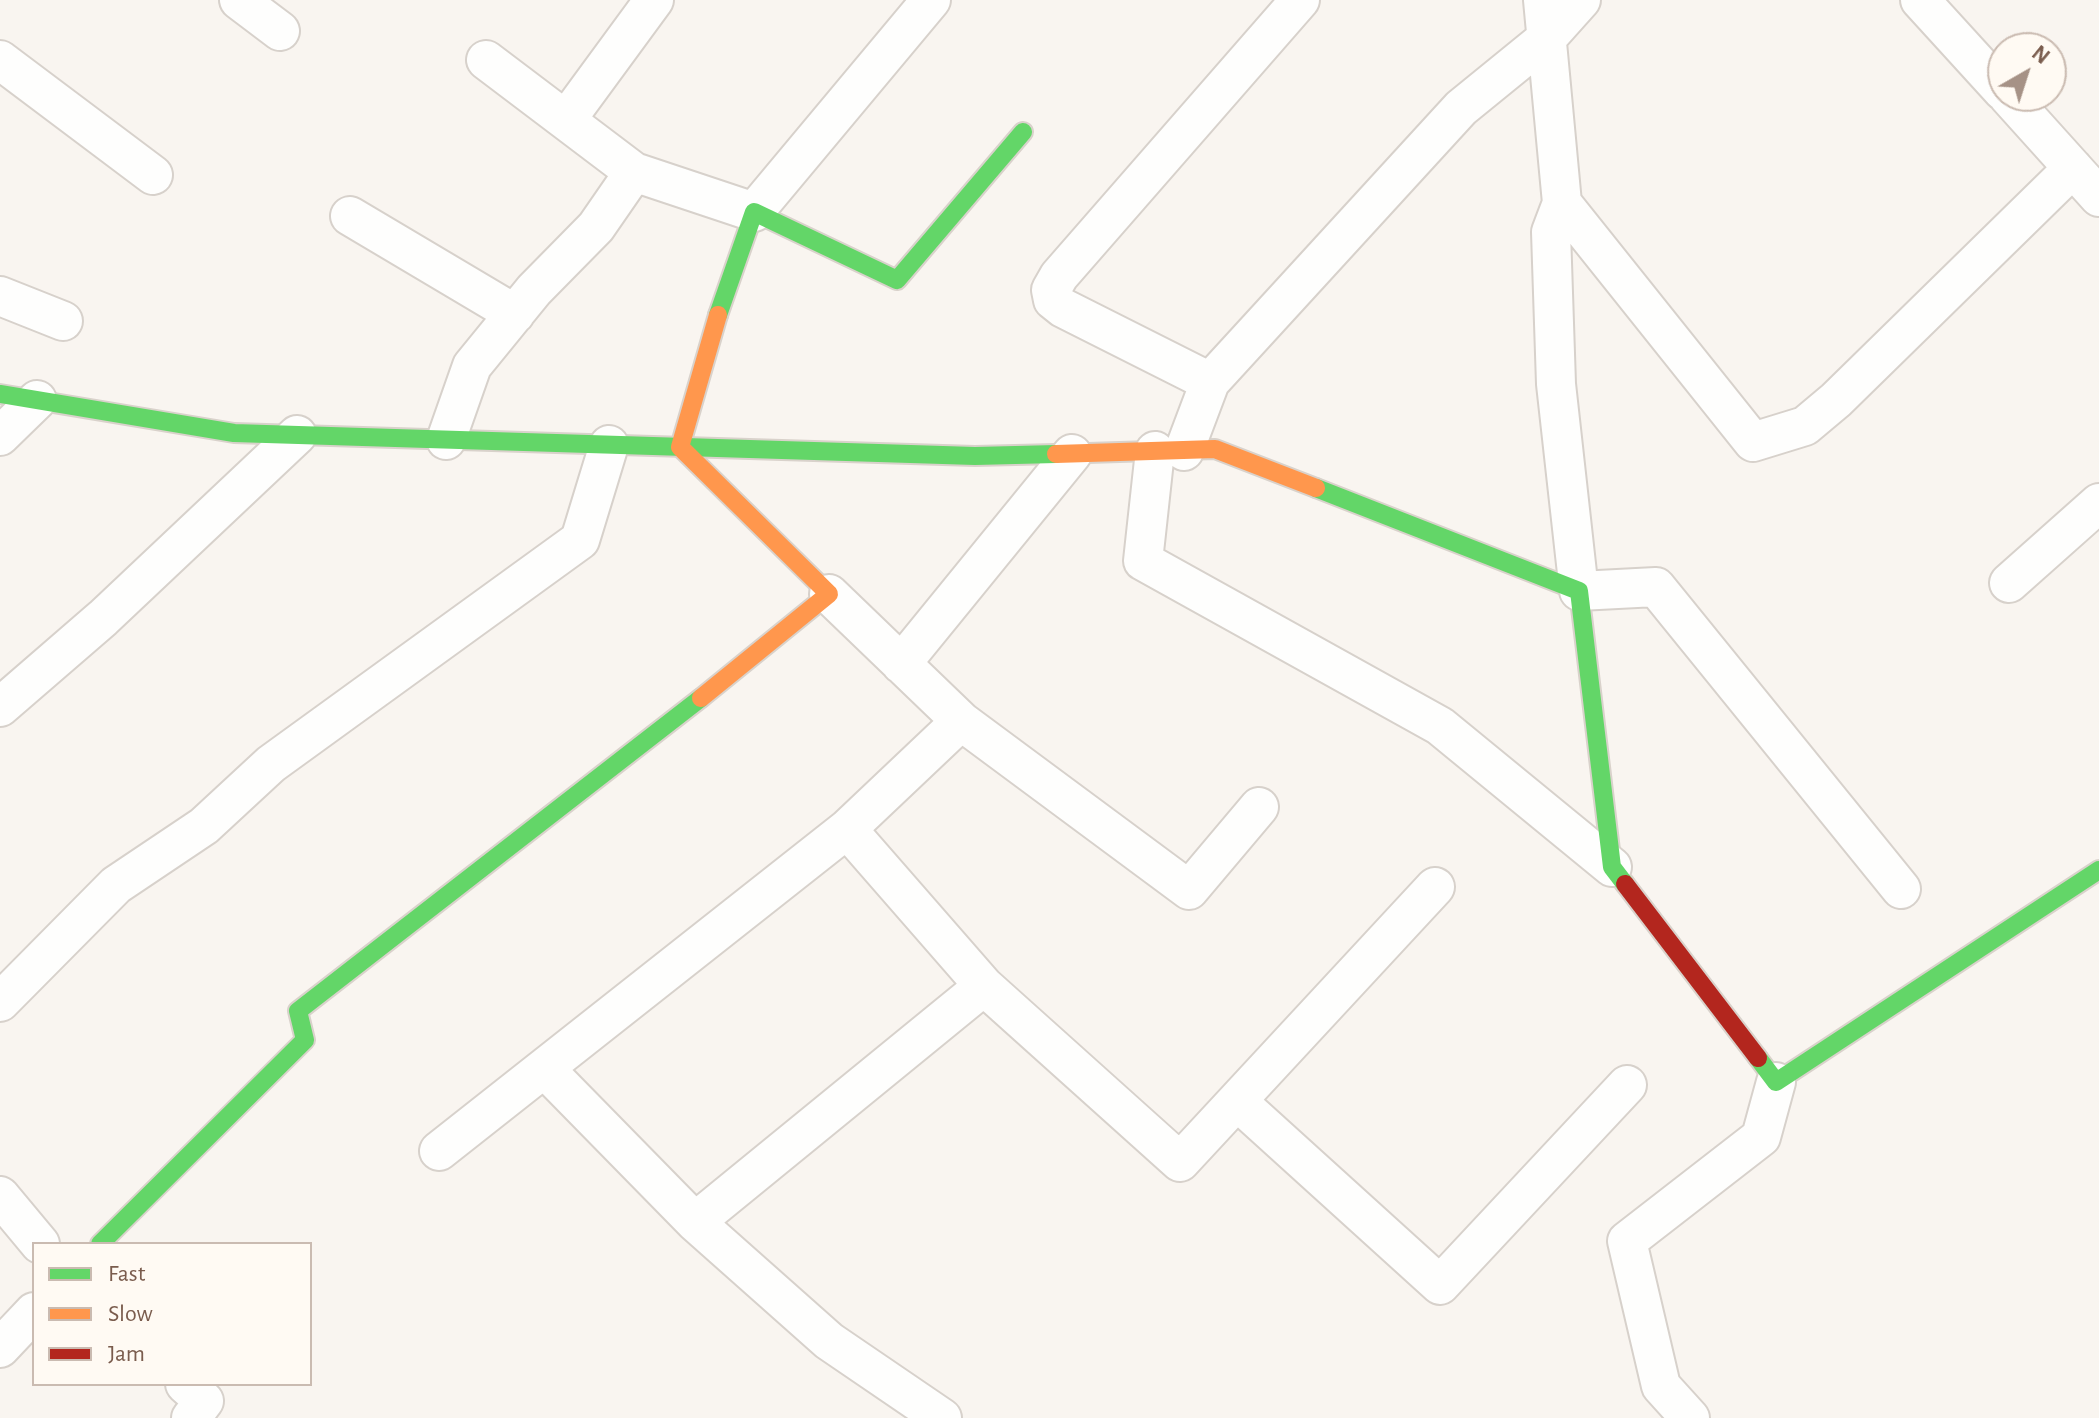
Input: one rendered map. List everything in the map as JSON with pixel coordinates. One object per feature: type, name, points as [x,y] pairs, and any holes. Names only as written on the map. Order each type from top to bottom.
[{"type":"street","points":[[239,0],[280,31]]},
{"type":"street","points":[[566,120],[654,0]]},
{"type":"street","points":[[680,447],[710,337],[754,212],[931,0]]},
{"type":"street","points":[[1210,382],[1063,308],[1053,300],[1051,290],[1059,276],[1300,0]]},
{"type":"street","points":[[1543,0],[1562,203],[1551,232],[1556,384],[1612,867]]},
{"type":"street","points":[[1581,0],[1547,38],[1461,108],[1210,382],[1169,451],[1143,561],[1440,726],[1612,867],[1776,1082]]},
{"type":"street","points":[[1940,7],[1987,70]]},
{"type":"street","points":[[0,60],[153,175]]},
{"type":"street","points":[[486,60],[634,172],[754,212],[897,280],[1023,132]]},
{"type":"street","points":[[2022,112],[2099,197]]},
{"type":"street","points":[[1562,203],[1753,442],[1805,426],[1836,400],[2073,168]]},
{"type":"street","points":[[446,440],[472,366],[534,290],[596,227],[634,172]]},
{"type":"street","points":[[350,216],[515,314]]},
{"type":"street","points":[[0,296],[63,321]]},
{"type":"street","points":[[0,394],[234,433],[975,456],[1215,449],[1579,591],[1656,587],[1901,889]]},
{"type":"street","points":[[0,436],[37,400]]},
{"type":"street","points":[[0,707],[103,618],[297,435]]},
{"type":"street","points":[[0,1002],[116,885],[204,826],[271,764],[580,540],[609,445]]},
{"type":"street","points":[[680,447],[961,721],[1189,890],[1259,807]]},
{"type":"street","points":[[901,664],[1072,454]]},
{"type":"street","points":[[2009,583],[2099,503]]},
{"type":"street","points":[[102,1242],[305,1040],[298,1011],[644,744],[829,594]]},
{"type":"street","points":[[439,1151],[847,829],[961,721]]},
{"type":"street","points":[[847,829],[984,986],[1180,1162],[1435,887]]},
{"type":"street","points":[[1690,1418],[1661,1386],[1627,1241],[1761,1137],[1776,1082],[2099,870]]},
{"type":"street","points":[[695,1222],[984,986]]},
{"type":"street","points":[[544,1068],[695,1222],[829,1341],[942,1418]]},
{"type":"street","points":[[1237,1101],[1440,1285],[1627,1085]]},
{"type":"street","points":[[0,1196],[38,1242]]},
{"type":"street","points":[[0,1348],[32,1314]]},
{"type":"street","points":[[187,1386],[204,1401],[191,1418]]},
{"type":"traffic: fast","points":[[718,315],[754,212],[897,280],[1023,132]]},
{"type":"traffic: fast","points":[[0,394],[234,433],[975,456],[1056,454]]},
{"type":"traffic: fast","points":[[1316,488],[1579,591],[1612,867],[1625,884]]},
{"type":"traffic: fast","points":[[102,1242],[305,1040],[298,1011],[701,698]]},
{"type":"traffic: fast","points":[[1758,1058],[1776,1082],[2099,870]]},
{"type":"traffic: slow","points":[[701,698],[829,594],[680,447],[718,315]]},
{"type":"traffic: slow","points":[[1056,454],[1215,449],[1316,488]]},
{"type":"traffic: jam","points":[[1625,884],[1758,1058]]}]
